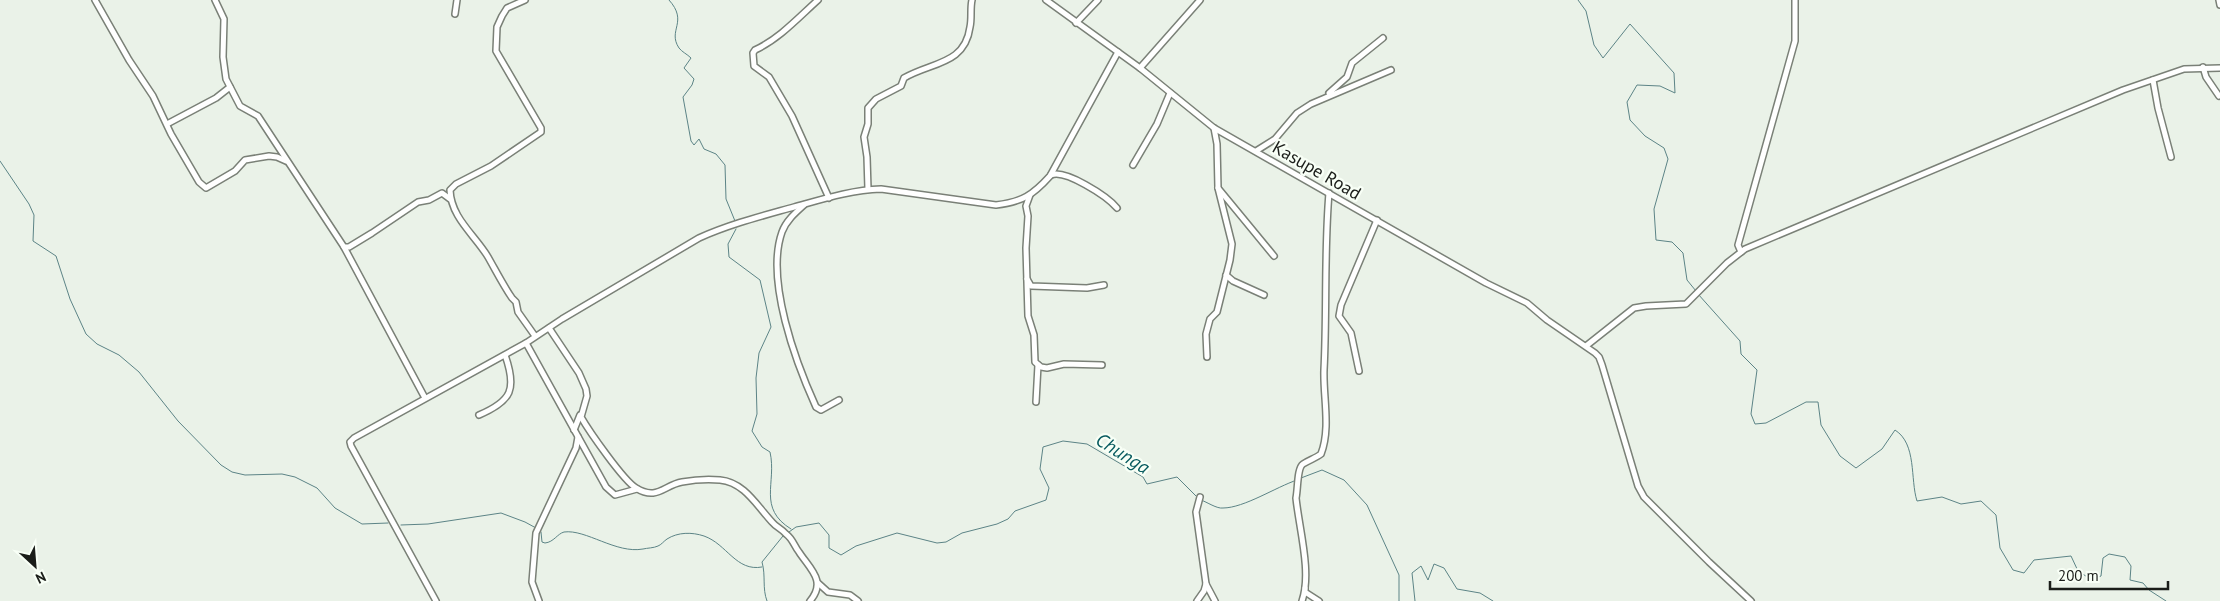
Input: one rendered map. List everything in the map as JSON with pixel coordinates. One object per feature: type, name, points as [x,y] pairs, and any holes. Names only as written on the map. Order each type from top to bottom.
[{"type":"street","points":[[95,0],[153,96],[199,182],[206,188],[235,171],[245,160],[277,156],[288,162]]},
{"type":"street","points":[[215,0],[224,19],[223,56],[226,79],[240,106],[258,116],[344,247],[425,398]]},
{"type":"street","points":[[455,14],[458,0]]},
{"type":"street","points":[[450,199],[452,187],[491,166],[541,132],[541,128],[510,72],[496,51],[497,27],[502,16],[507,8],[525,0]]},
{"type":"street","points":[[818,0],[797,21],[753,53],[755,66],[769,77],[796,124],[829,198]]},
{"type":"street","points":[[868,190],[867,156],[864,137],[868,124],[868,108],[876,99],[901,86],[904,78],[944,62],[960,52],[966,42],[970,26],[972,0]]},
{"type":"street","name":"Kasupe Road","points":[[1046,0],[1140,68],[1188,110],[1214,128],[1486,283],[1527,303],[1547,320],[1599,357],[1638,486],[1644,497],[1751,601]]},
{"type":"street","points":[[1076,23],[1098,0]]},
{"type":"street","points":[[1140,68],[1200,0]]},
{"type":"street","points":[[1741,252],[1738,245],[1795,41],[1796,0]]},
{"type":"street","points":[[2219,0],[2220,5]]},
{"type":"street","points":[[1323,98],[1347,78],[1352,62],[1383,38]]},
{"type":"street","points":[[436,601],[350,446],[350,442],[425,398],[526,343],[700,238],[737,222],[829,198],[881,189],[996,204],[1015,203],[1038,189],[1050,176],[1118,52]]},
{"type":"street","points":[[2203,67],[2206,77],[2219,96]]},
{"type":"street","points":[[1586,346],[1634,308],[1680,306],[1686,304],[1741,252],[1892,186],[2123,90],[2184,69],[2220,68]]},
{"type":"street","points":[[1256,151],[1274,139],[1301,110],[1323,98],[1391,70]]},
{"type":"street","points":[[2153,80],[2158,108],[2171,156]]},
{"type":"street","points":[[167,124],[216,98],[230,87]]},
{"type":"street","points":[[1133,165],[1157,124],[1170,93]]},
{"type":"street","points":[[1207,357],[1206,334],[1210,320],[1217,312],[1232,244],[1218,188],[1217,144],[1214,128]]},
{"type":"street","points":[[1050,176],[1058,173],[1065,174],[1101,195],[1117,208]]},
{"type":"street","points":[[1218,188],[1274,256]]},
{"type":"street","points":[[344,247],[349,247],[372,234],[418,202],[429,200],[442,193],[448,195],[458,219],[474,236],[508,293],[516,302],[518,312],[535,336]]},
{"type":"street","points":[[1319,601],[1305,592],[1296,498],[1299,486],[1298,470],[1301,465],[1321,454],[1324,446],[1329,193]]},
{"type":"street","points":[[1030,194],[1026,206],[1028,216],[1026,278],[1028,316],[1034,335],[1035,362],[1038,365],[1036,402]]},
{"type":"street","points":[[806,204],[795,212],[782,232],[778,251],[777,284],[797,363],[816,406],[821,410],[839,400]]},
{"type":"street","points":[[1359,371],[1352,334],[1339,316],[1341,305],[1377,220]]},
{"type":"street","points":[[1226,275],[1233,281],[1264,295]]},
{"type":"street","points":[[1026,278],[1031,286],[1087,288],[1104,285]]},
{"type":"street","points":[[549,328],[579,373],[586,389],[587,396],[574,430]]},
{"type":"street","points":[[526,343],[595,469],[611,492],[617,496],[638,489]]},
{"type":"street","points":[[479,415],[494,408],[508,396],[511,376],[505,355]]},
{"type":"street","points":[[1038,365],[1047,368],[1064,364],[1102,365]]},
{"type":"street","points":[[580,415],[607,455],[638,489],[657,494],[681,482],[720,480],[734,484],[749,495],[773,524],[795,542],[798,552],[807,560],[818,583],[828,592],[850,595],[858,601]]},
{"type":"street","points":[[539,601],[532,582],[536,533],[576,448],[578,436]]},
{"type":"street","points":[[1200,499],[1196,512],[1206,584],[1215,601]]},
{"type":"street","points":[[810,601],[816,592],[818,583]]},
{"type":"street","points":[[1197,601],[1204,592],[1206,584]]},
{"type":"street","points":[[1302,601],[1305,587]]},
{"type":"waterway","points":[[669,0],[677,14],[676,42],[679,48],[691,58],[684,68],[694,79],[683,97],[691,141],[694,145],[699,139],[704,149],[716,154],[725,165],[726,199],[735,221]]},
{"type":"waterway","points":[[1578,0],[1586,11],[1594,45],[1603,58],[1630,24],[1674,73],[1675,93],[1660,86],[1637,85],[1627,102],[1630,120],[1645,136],[1664,148],[1668,159],[1654,209],[1656,240],[1672,242],[1683,253],[1687,280],[1696,291]]},
{"type":"waterway","points":[[0,161],[29,204],[34,215],[33,241],[56,256],[70,299],[86,334],[97,344],[119,355],[139,372],[178,421],[221,465],[232,472],[245,475],[282,474],[295,477],[317,488],[335,508],[362,524],[388,523]]},
{"type":"waterway","points":[[736,229],[728,244],[729,257],[760,280],[771,327],[759,353],[756,378],[757,414],[752,431],[762,447],[770,452],[772,463],[770,494],[774,512],[791,529]]},
{"type":"waterway","points":[[1698,294],[1740,341],[1741,354],[1757,370],[1751,414],[1755,424],[1766,423],[1806,402],[1818,402],[1821,425],[1840,456],[1856,468],[1882,449],[1895,430],[1902,436],[1910,453],[1917,501],[1942,497],[1961,504],[1981,501],[1996,515],[2000,548],[2013,570],[2024,573],[2034,560],[2071,556],[2078,571],[2092,580],[2101,576],[2103,558],[2109,554],[2125,557],[2131,566],[2130,580],[2143,583],[2149,590],[2166,601]]},
{"type":"waterway","name":"Chunga","points":[[789,532],[796,527],[819,523],[829,535],[829,548],[841,555],[856,546],[897,533],[937,543],[946,542],[962,533],[997,524],[1008,519],[1015,511],[1046,500],[1049,488],[1040,469],[1043,447],[1063,441],[1087,444],[1143,477],[1147,484],[1177,477],[1198,498]]},
{"type":"waterway","name":"Chunga","points":[[1301,478],[1322,470],[1344,480],[1367,505],[1399,575],[1399,601]]},
{"type":"waterway","name":"Chunga","points":[[1201,500],[1218,507],[1231,507],[1250,501],[1297,480]]},
{"type":"waterway","points":[[401,525],[428,524],[501,513],[536,528]]},
{"type":"waterway","points":[[541,532],[542,542],[545,543],[564,532],[573,532],[633,550],[656,547],[676,535],[685,533],[695,534],[712,540],[745,565],[762,567]]},
{"type":"waterway","name":"Chunga","points":[[767,601],[762,562],[783,536]]},
{"type":"waterway","name":"Chunga","points":[[1415,601],[1412,573],[1421,566],[1428,580],[1434,564],[1444,568],[1457,589],[1480,593],[1493,601]]}]
